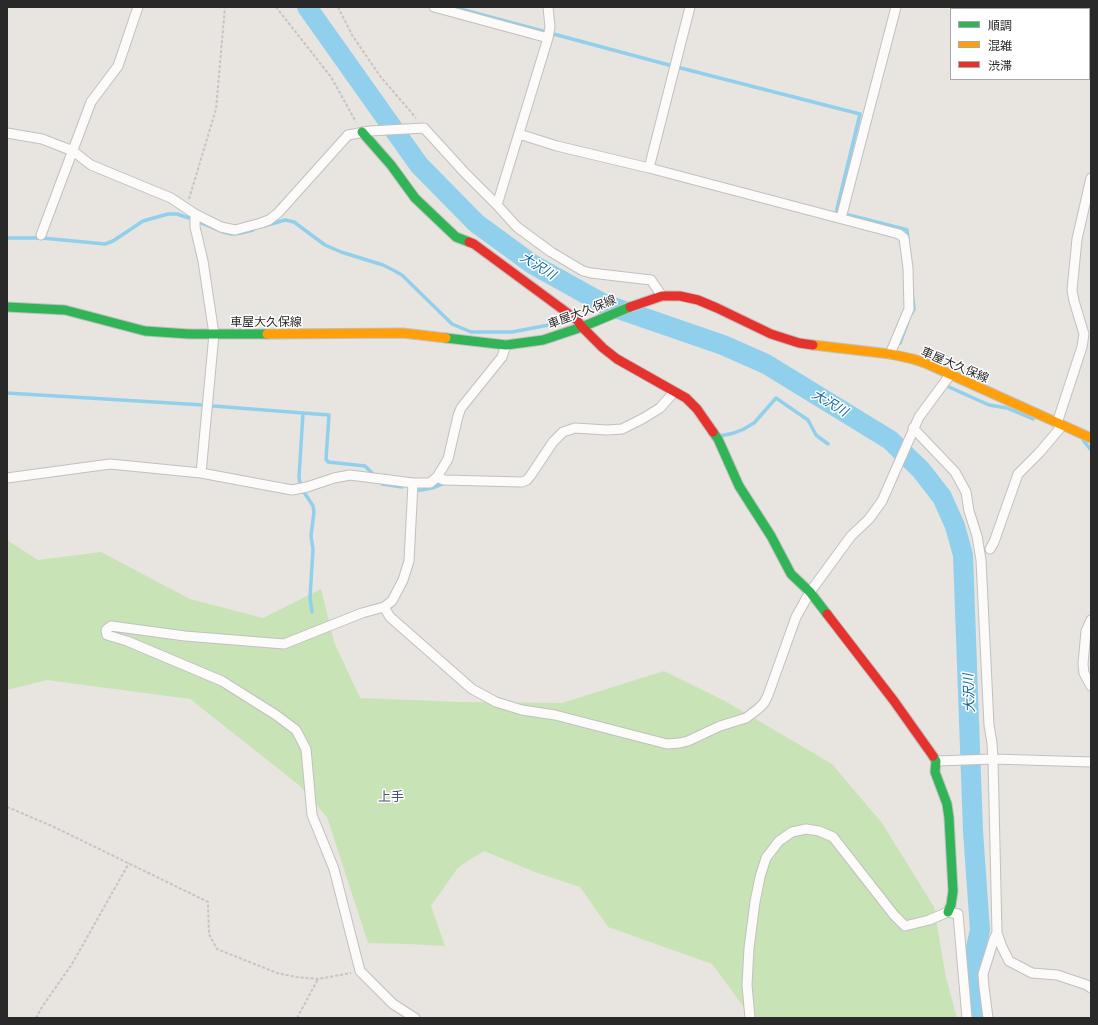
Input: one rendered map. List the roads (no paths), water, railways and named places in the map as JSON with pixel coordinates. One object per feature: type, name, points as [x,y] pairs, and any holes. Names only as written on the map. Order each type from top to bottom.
[{"type":"main road","points":[[366,131],[415,198],[456,237],[474,244],[577,320],[603,348],[617,359],[686,398],[698,409],[718,439],[739,486],[771,536],[791,574],[810,592],[863,660],[936,761],[935,772],[947,804],[949,818],[953,891],[951,905],[948,912]]},
{"type":"main road","name":"車屋大久保線","points":[[7,307],[65,310],[145,331],[189,334],[403,333],[506,345],[543,340],[582,327],[636,304],[658,297],[680,296],[698,300],[771,334],[799,343],[890,354],[925,363],[1091,438]]},
{"type":"street","points":[[41,235],[92,102],[118,66],[138,7]]},
{"type":"street","points":[[434,7],[548,35]]},
{"type":"street","points":[[497,206],[548,35],[548,7]]},
{"type":"street","points":[[649,168],[690,7]]},
{"type":"street","points":[[842,215],[896,7]]},
{"type":"street","points":[[7,132],[42,139],[73,152],[91,165],[171,198],[195,214],[221,227],[235,230],[269,220],[278,213],[348,135],[366,131],[422,128],[517,227],[551,252],[583,271],[650,280],[658,297]]},
{"type":"street","points":[[519,134],[557,146],[842,215],[899,234],[904,238],[908,268],[909,309],[890,354]]},
{"type":"street","points":[[990,549],[994,542],[1018,474],[1040,453],[1060,424],[1082,347],[1084,334],[1072,290],[1077,239],[1091,178]]},
{"type":"street","points":[[195,214],[195,227],[203,261],[214,334],[201,473]]},
{"type":"street","points":[[7,478],[110,464],[201,473],[292,490],[350,475],[414,483],[430,483],[438,477],[448,459],[461,408],[502,357],[506,345]]},
{"type":"street","points":[[384,607],[390,617],[472,689],[496,702],[522,710],[555,715],[667,744],[688,741],[720,726],[746,718],[758,710],[764,703],[796,617],[810,592],[851,536],[869,519],[882,501],[919,417],[950,375]]},
{"type":"street","points":[[438,477],[444,480],[522,482],[527,480],[553,442],[563,432],[575,428],[607,430],[622,429],[660,408],[674,392]]},
{"type":"street","points":[[912,432],[955,472],[966,492],[969,511],[982,560],[989,725],[992,743],[990,760],[997,933],[1009,961],[1032,973],[1057,975],[1088,985],[1091,988]]},
{"type":"street","points":[[414,483],[409,561],[403,580],[392,601],[384,607],[362,613],[284,644],[185,636],[111,626],[106,630],[107,635],[127,641],[222,681],[276,715],[296,730],[306,749],[312,814],[334,869],[360,971],[393,1004],[415,1018]]},
{"type":"street","points":[[1091,620],[1086,631],[1083,664],[1084,673],[1091,686]]},
{"type":"street","points":[[936,761],[990,760],[1091,762]]},
{"type":"street","points":[[750,1018],[747,985],[749,948],[760,877],[766,858],[779,841],[792,832],[806,829],[819,831],[833,837],[894,915],[905,926],[929,920],[948,912],[958,914],[967,1018]]},
{"type":"street","points":[[988,1018],[983,974],[997,933]]},
{"type":"waterway","name":"大沢川","points":[[307,7],[419,165],[476,223],[532,264],[604,304],[723,345],[766,364],[890,440],[921,470],[942,497],[955,526],[963,555],[973,831],[980,930],[971,969],[976,1018]]},
{"type":"waterway","points":[[453,7],[860,114],[837,212],[907,230],[908,239]]},
{"type":"waterway","points":[[7,238],[42,238],[105,244],[113,241],[143,221],[168,214],[177,214],[189,218]]},
{"type":"waterway","points":[[264,226],[285,220],[294,222],[325,245],[341,252],[383,265],[393,270],[402,275],[452,324],[471,332],[512,332],[554,324]]},
{"type":"waterway","points":[[199,222],[231,234],[253,230]]},
{"type":"waterway","points":[[912,313],[914,309],[913,299]]},
{"type":"waterway","points":[[900,343],[908,322]]},
{"type":"waterway","points":[[949,387],[989,405],[1007,408],[1033,419]]},
{"type":"waterway","points":[[7,393],[203,405]]},
{"type":"waterway","points":[[720,436],[734,433],[754,423],[776,398],[808,420],[816,435],[828,444]]},
{"type":"waterway","points":[[213,406],[329,415],[326,459],[328,462],[365,466],[373,474]]},
{"type":"waterway","points":[[300,483],[299,477],[303,413]]},
{"type":"waterway","points":[[1083,440],[1091,450]]},
{"type":"waterway","points":[[418,490],[432,488],[445,483]]},
{"type":"waterway","points":[[382,484],[402,487]]},
{"type":"waterway","points":[[304,492],[313,506],[314,512],[311,536],[313,549],[310,598],[312,612]]},
{"type":"district","name":"上手","points":[[391,797]]}]
